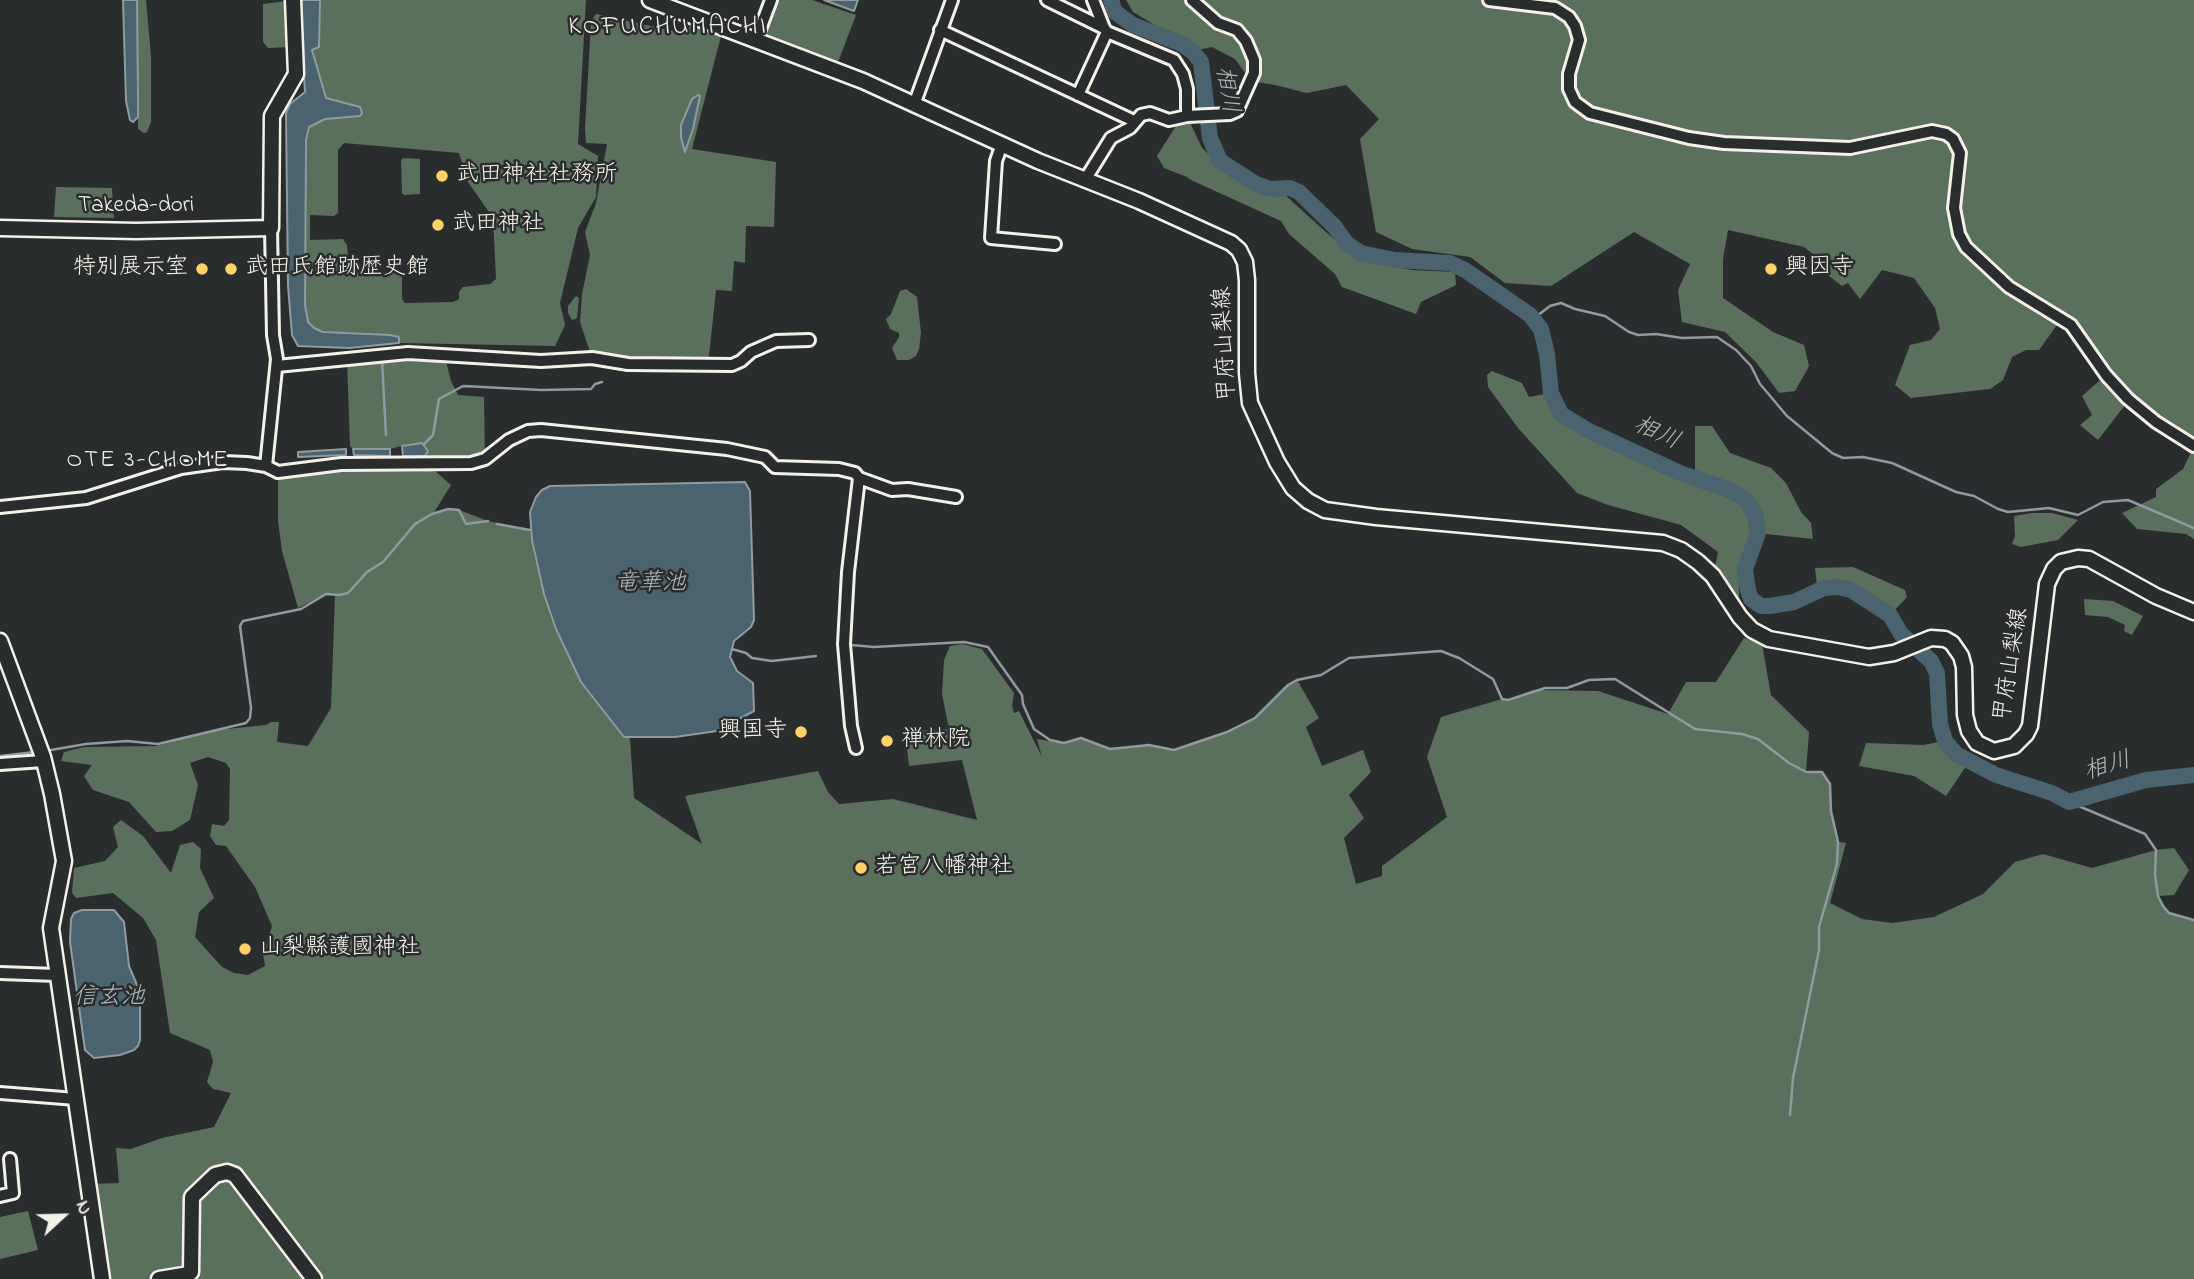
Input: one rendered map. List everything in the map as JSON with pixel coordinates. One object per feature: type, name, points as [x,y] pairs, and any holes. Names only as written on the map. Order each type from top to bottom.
[{"type":"main road","points":[[271,228],[272,117],[296,74],[293,0]]},
{"type":"main road","name":"甲府山梨線","points":[[650,0],[863,81],[1085,180],[1219,235],[1239,250],[1245,262],[1247,280],[1247,373],[1250,403],[1277,462],[1293,488],[1308,501],[1325,510],[1663,543],[1681,550],[1698,562],[1713,576],[1740,617],[1752,630],[1769,639],[1859,656],[1880,656],[1938,638],[1952,643],[1964,667],[1965,715],[1969,731],[1977,743],[1994,751],[2014,746],[2030,726],[2047,584],[2054,569],[2061,562],[2078,558],[2089,559],[2156,596],[2194,612]]},
{"type":"main road","name":"Takeda-dori","points":[[0,229],[136,231],[271,228]]},
{"type":"main road","points":[[0,641],[42,755],[64,861],[51,919],[102,1279]]},
{"type":"main road","points":[[159,1279],[191,1272],[192,1197],[215,1175],[227,1172],[235,1175],[314,1279]]},
{"type":"street","points":[[756,40],[771,0]]},
{"type":"street","points":[[914,105],[952,0]]},
{"type":"street","points":[[1047,0],[1174,60],[1183,74],[1187,116]]},
{"type":"street","points":[[1078,95],[1106,30],[1093,0]]},
{"type":"street","points":[[1085,180],[1111,138],[1126,131],[1146,113],[1169,120],[1237,111],[1254,73],[1254,61],[1246,41],[1237,30],[1218,23],[1192,0]]},
{"type":"street","points":[[1489,0],[1555,8],[1569,17],[1579,40],[1569,74],[1569,89],[1579,107],[1590,113],[1689,138],[1724,143],[1850,148],[1931,131],[1946,134],[1953,139],[1960,153],[1954,208],[1959,234],[1966,247],[2009,287],[2071,325],[2106,375],[2128,399],[2156,422],[2194,446]]},
{"type":"street","points":[[940,30],[1134,121]]},
{"type":"street","points":[[1002,144],[996,161],[991,237],[1055,244]]},
{"type":"street","points":[[266,466],[277,366],[273,335],[271,228]]},
{"type":"street","points":[[277,366],[408,354],[541,361],[592,358],[628,364],[732,365],[751,352],[776,341],[809,340]]},
{"type":"street","points":[[0,507],[86,498],[139,480],[194,466],[235,463],[266,466],[278,472],[341,464],[471,463],[485,459],[509,440],[528,431],[541,430],[727,449],[765,457],[775,467],[839,469],[855,473],[859,478],[892,490],[908,489],[956,497]]},
{"type":"street","points":[[856,748],[850,726],[844,644],[848,572],[859,478]]},
{"type":"street","points":[[0,764],[42,755]]},
{"type":"street","points":[[0,973],[58,975]]},
{"type":"street","points":[[0,1093],[76,1099]]},
{"type":"street","points":[[0,1196],[13,1193],[10,1159]]},
{"type":"green space","points":[[137,0],[146,0],[151,56],[151,122],[144,133],[138,129]]},
{"type":"green space","points":[[320,0],[586,0],[578,144],[598,156],[596,197],[578,228],[560,303],[565,325],[555,346],[399,343],[400,341],[390,335],[323,332],[308,322],[305,305],[306,140],[309,127],[325,119],[360,116],[362,112],[360,107],[326,98],[312,50],[320,47]],"holes":[[[344,143],[459,153],[468,182],[493,218],[496,279],[490,284],[463,287],[459,292],[459,299],[453,302],[405,303],[402,299],[402,275],[397,272],[354,273],[349,269],[347,245],[343,239],[310,240],[310,215],[334,216],[338,213],[338,150]]]},
{"type":"green space","points":[[771,0],[812,0],[856,15],[835,70],[756,40]]},
{"type":"green space","points":[[1126,0],[2194,0],[2194,446],[2129,400],[2098,440],[2080,425],[2092,415],[2082,396],[2106,375],[2080,335],[2059,322],[2039,350],[2026,350],[2012,357],[2003,380],[1990,389],[1911,398],[1895,385],[1910,345],[1931,340],[1940,329],[1935,308],[1914,278],[1882,270],[1860,299],[1848,283],[1842,286],[1829,276],[1819,259],[1804,247],[1728,230],[1723,259],[1723,298],[1773,332],[1804,345],[1809,366],[1795,391],[1779,393],[1756,362],[1725,332],[1682,322],[1678,290],[1690,264],[1634,232],[1551,286],[1505,283],[1470,257],[1412,249],[1376,232],[1360,139],[1379,119],[1346,85],[1307,93],[1251,81],[1235,59],[1212,47],[1197,50],[1133,12]]},
{"type":"green space","points":[[287,1],[290,47],[268,48],[263,42],[263,4]]},
{"type":"green space","points":[[596,14],[687,34],[693,17],[723,28],[692,149],[776,162],[774,227],[746,226],[745,263],[734,261],[732,291],[716,290],[708,365],[592,358],[580,322],[582,294],[590,255],[585,232],[596,203],[607,144],[586,143],[591,22]]},
{"type":"green space","points":[[1187,116],[1202,148],[1234,176],[1286,196],[1357,260],[1412,270],[1455,272],[1456,285],[1421,302],[1416,314],[1342,287],[1335,274],[1289,234],[1281,221],[1164,168],[1157,156],[1181,118]]},
{"type":"green space","points":[[403,158],[420,159],[420,194],[402,193]]},
{"type":"green space","points":[[56,187],[112,188],[114,218],[54,217]]},
{"type":"green space","points":[[906,289],[917,297],[921,333],[919,349],[916,356],[909,360],[897,360],[892,348],[899,333],[890,329],[886,319],[891,314],[900,291]]},
{"type":"green space","points":[[576,296],[579,298],[577,318],[572,320],[568,306]]},
{"type":"green space","points":[[445,357],[458,395],[484,397],[485,459],[427,464],[451,485],[433,514],[448,509],[459,510],[488,521],[530,530],[535,558],[556,629],[581,682],[624,737],[630,738],[634,798],[702,844],[685,796],[818,771],[828,792],[839,804],[893,799],[977,820],[962,760],[909,766],[905,732],[949,729],[942,694],[944,660],[950,646],[962,644],[982,649],[1014,693],[1014,713],[1019,711],[1042,757],[1037,739],[1064,743],[1081,738],[1110,749],[1149,745],[1174,750],[1227,732],[1255,718],[1288,685],[1297,680],[1319,718],[1306,727],[1322,766],[1363,750],[1371,772],[1349,795],[1364,818],[1344,838],[1356,884],[1382,876],[1382,866],[1447,817],[1427,757],[1441,717],[1502,699],[1508,700],[1533,690],[1598,691],[1668,714],[1686,682],[1716,682],[1744,638],[1762,644],[1771,695],[1809,732],[1806,772],[1822,772],[1830,784],[1831,811],[1838,842],[1846,843],[1830,903],[1862,919],[1892,923],[1934,917],[1983,894],[2015,862],[2043,854],[2092,868],[2156,850],[2174,848],[2189,870],[2174,895],[2158,896],[2169,913],[2194,920],[2194,1279],[105,1279],[92,1184],[119,1183],[116,1148],[131,1149],[162,1138],[214,1127],[231,1093],[213,1089],[207,1082],[213,1062],[210,1050],[170,1033],[156,940],[143,918],[113,893],[76,898],[72,893],[74,868],[105,861],[118,847],[113,827],[121,820],[143,836],[171,873],[180,845],[193,842],[201,849],[200,868],[214,898],[199,912],[195,937],[222,967],[234,973],[248,975],[265,966],[263,954],[272,926],[255,887],[226,846],[216,845],[210,836],[212,824],[224,826],[229,820],[230,769],[226,763],[208,757],[190,763],[198,785],[190,820],[172,831],[156,832],[129,802],[93,790],[84,776],[92,765],[61,761],[64,752],[84,747],[156,746],[216,730],[266,725],[271,722],[279,722],[277,742],[308,746],[331,708],[335,595],[326,594],[298,608],[282,551],[278,521],[278,472],[425,462],[425,456],[405,445],[390,449],[353,449],[350,446],[347,360]]},
{"type":"green space","points":[[1492,371],[1522,383],[1529,397],[1551,393],[1561,414],[1573,423],[1695,478],[1695,426],[1712,426],[1730,453],[1771,468],[1786,483],[1801,512],[1811,523],[1813,539],[1757,533],[1743,557],[1739,592],[1740,617],[1713,576],[1718,552],[1681,525],[1608,505],[1577,493],[1518,428],[1488,387],[1487,375]]},
{"type":"green space","points":[[2194,446],[2194,539],[2186,534],[2137,529],[2122,513],[2156,497],[2156,489],[2183,469]]},
{"type":"green space","points":[[2052,513],[2078,520],[2058,540],[2021,547],[2012,544],[2015,536],[2014,516]]},
{"type":"green space","points":[[1853,567],[1905,590],[1907,597],[1890,615],[1851,590],[1817,585],[1815,568]]},
{"type":"green space","points":[[2084,599],[2113,601],[2143,616],[2132,635],[2124,631],[2125,625],[2108,617],[2085,615]]},
{"type":"green space","points":[[1945,741],[1956,754],[1969,762],[1946,796],[1914,776],[1859,766],[1866,743],[1923,745]]},
{"type":"green space","points":[[28,1211],[38,1250],[0,1259],[0,1217]]},
{"type":"water","points":[[123,0],[137,0],[138,117],[133,122],[130,120],[126,101]]},
{"type":"water","points":[[299,0],[320,0],[319,47],[312,50],[326,98],[360,107],[362,113],[360,116],[325,119],[309,127],[306,140],[305,305],[308,322],[323,332],[390,335],[399,337],[399,343],[349,348],[298,346],[292,335],[288,286],[286,113],[290,104],[305,92]]},
{"type":"water","points":[[824,0],[858,0],[854,11]]},
{"type":"water","points":[[700,96],[693,129],[685,152],[681,125],[692,99]]},
{"type":"water","points":[[422,443],[428,451],[425,456],[403,456],[402,446]]},
{"type":"water","points":[[346,449],[346,455],[298,457],[298,452]]},
{"type":"water","points":[[353,449],[390,449],[390,456],[354,455]]},
{"type":"water","name":"竜華池","points":[[745,482],[750,491],[754,620],[751,627],[734,641],[730,657],[737,671],[753,683],[754,711],[717,731],[675,737],[624,737],[581,682],[556,629],[544,594],[532,540],[530,512],[536,497],[550,486]]},
{"type":"water","name":"信玄池","points":[[82,910],[114,910],[124,922],[129,966],[140,992],[140,1040],[134,1050],[120,1055],[94,1058],[85,1050],[70,942],[71,919],[74,913]]},
{"type":"waterway","name":"相川","points":[[1111,0],[1115,12],[1133,25],[1182,44],[1201,62],[1210,138],[1220,161],[1256,184],[1270,189],[1290,188],[1299,192],[1334,226],[1347,244],[1361,253],[1394,260],[1450,263],[1465,270],[1530,315],[1541,329],[1551,393],[1561,414],[1589,431],[1680,473],[1727,489],[1745,499],[1755,514],[1758,533],[1745,569],[1751,599],[1761,606],[1770,606],[1794,602],[1824,588],[1838,587],[1851,590],[1890,615],[1901,634],[1931,661],[1937,673],[1940,724],[1945,741],[1956,754],[1996,775],[2052,793],[2069,802],[2146,780],[2194,775]]},
{"type":"waterway","points":[[1533,319],[1550,306],[1561,303],[1605,316],[1638,335],[1717,337],[1736,350],[1751,366],[1760,384],[1787,416],[1832,453],[1843,458],[1863,457],[1892,463],[1956,492],[1974,496],[1998,509],[2008,512],[2049,508],[2078,515],[2103,502],[2128,500],[2194,528]]},
{"type":"waterway","points":[[382,360],[386,435]]},
{"type":"waterway","points":[[424,444],[433,435],[439,399],[463,386],[541,390],[591,389],[602,382]]},
{"type":"waterway","points":[[45,751],[127,741],[158,744],[246,723],[250,718],[251,708],[240,626],[243,621],[301,609],[326,594],[348,593],[367,572],[383,562],[415,524],[432,514],[448,509],[459,510],[466,524],[488,521]]},
{"type":"waterway","points":[[497,524],[530,530]]},
{"type":"waterway","points":[[851,645],[874,647],[964,642],[988,647],[1022,695],[1034,729],[1050,740],[1064,743],[1081,738],[1110,749],[1149,745],[1174,750],[1227,732],[1255,718],[1288,685],[1297,680],[1321,675],[1349,658],[1441,651],[1459,658],[1493,679],[1502,699],[1508,700],[1545,688],[1567,688],[1589,680],[1615,679],[1695,729],[1742,734],[1758,739],[1789,763],[1806,772],[1822,772],[1830,784],[1831,811],[1838,842],[1837,864],[1819,927],[1819,950],[1793,1078],[1790,1115]]},
{"type":"waterway","points":[[732,649],[752,658],[772,661],[816,656]]},
{"type":"waterway","points":[[0,756],[35,752]]},
{"type":"waterway","points":[[2069,802],[2145,834],[2156,850],[2155,875],[2158,896],[2163,906],[2169,913],[2194,920]]},
{"type":"place","name":"武田神社社務所","points":[[442,176]]},
{"type":"place","name":"武田神社","points":[[438,225]]},
{"type":"place","name":"特別展示室","points":[[202,269]]},
{"type":"place","name":"武田氏館跡歴史館","points":[[231,269]]},
{"type":"place","name":"興因寺","points":[[1771,269]]},
{"type":"place","name":"興国寺","points":[[801,732]]},
{"type":"place","name":"禅林院","points":[[887,741]]},
{"type":"place","name":"若宮八幡神社","points":[[861,868]]},
{"type":"place","name":"山梨縣護國神社","points":[[245,949]]},
{"type":"district","name":"KOFUCHUMACHI","points":[[668,29]]},
{"type":"district","name":"OTE 3-CHOME","points":[[148,462]]}]
